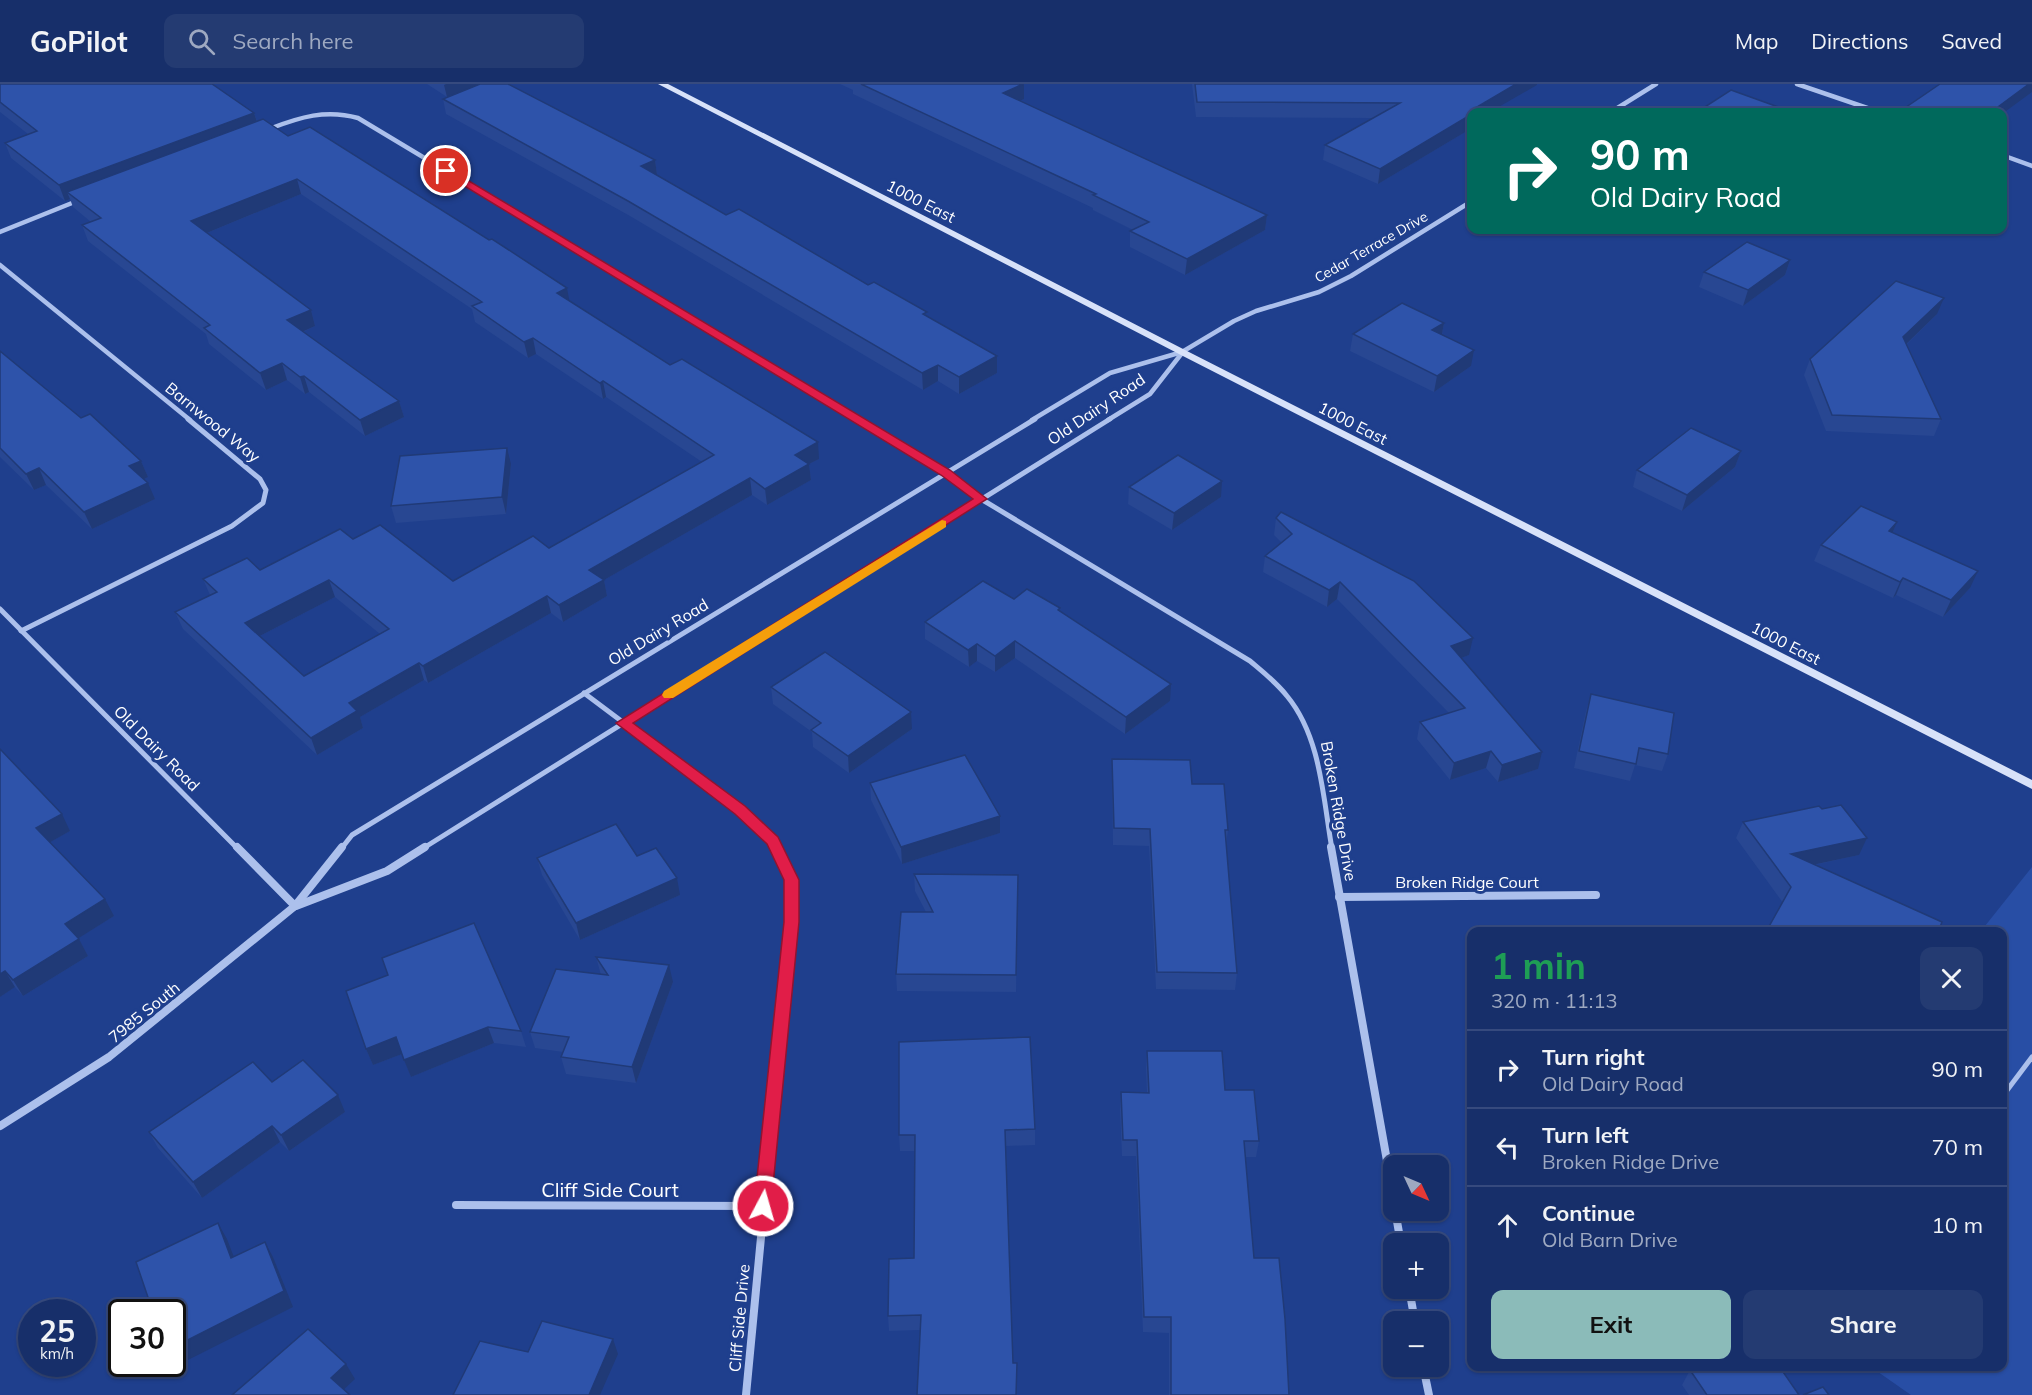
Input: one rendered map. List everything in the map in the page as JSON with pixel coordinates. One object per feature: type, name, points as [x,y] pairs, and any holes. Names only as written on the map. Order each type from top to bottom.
[{"type":"street","name":"1000 East","points":[[662,84],[2032,785]]},
{"type":"street","points":[[1617,108],[1656,84]]},
{"type":"street","points":[[1797,84],[1867,108]]},
{"type":"street","name":"Broken Ridge Drive","points":[[266,130],[303,116],[334,111],[366,123],[946,472],[981,499],[1250,661],[1280,685],[1301,713],[1313,744],[1386,1155]]},
{"type":"street","points":[[2007,157],[2032,166]]},
{"type":"street","points":[[0,232],[87,197]]},
{"type":"street","name":"Cedar Terrace Drive","points":[[1182,352],[1234,321],[1256,311],[1319,292],[1351,276],[1467,204]]},
{"type":"street","name":"Barnwood Way","points":[[0,265],[248,468],[260,479],[266,490],[263,503],[232,526],[21,631]]},
{"type":"street","name":"Old Dairy Road","points":[[295,906],[352,835],[1110,373],[1182,352]]},
{"type":"street","name":"Old Dairy Road","points":[[295,906],[387,871],[1150,394],[1182,352]]},
{"type":"street","name":"Old Dairy Road","points":[[0,609],[295,906]]},
{"type":"street","name":"Cliff Side Drive","points":[[584,693],[740,810],[773,841],[792,880],[791,922],[746,1395]]},
{"type":"street","name":"Broken Ridge Court","points":[[1339,897],[1596,895]]},
{"type":"street","name":"7985 South","points":[[0,1126],[110,1057],[295,906]]},
{"type":"street","name":"Cliff Side Court","points":[[456,1205],[763,1206]]},
{"type":"street","points":[[1425,1377],[1429,1395]]},
{"type":"lane","points":[[2007,1090],[2032,1057]]},
{"type":"shaded area","points":[[2032,867],[2032,1395],[1911,1395],[1877,1371],[2007,1371],[2007,927],[1984,927]]},
{"type":"building","points":[[0,84],[212,84],[254,113],[59,185],[5,143],[37,131],[0,102]]},
{"type":"building","points":[[480,84],[508,84],[655,160],[641,166],[726,215],[739,209],[868,285],[874,282],[927,312],[923,314],[997,356],[959,377],[938,365],[922,373],[628,201],[443,99]]},
{"type":"building","points":[[861,84],[1023,84],[1003,93],[1267,215],[1187,259],[1130,231],[1149,222],[1093,195],[1096,194]]},
{"type":"building","points":[[1195,84],[1516,84],[1477,107],[1479,108],[1467,108],[1467,117],[1380,169],[1325,145],[1400,103],[1197,102]]},
{"type":"building","points":[[1940,84],[2029,84],[1996,108],[1905,108]]},
{"type":"building","points":[[1731,90],[1781,108],[1703,108]]},
{"type":"building","points":[[263,119],[288,136],[310,127],[567,288],[557,293],[670,365],[682,359],[818,442],[795,455],[809,464],[765,489],[750,478],[589,570],[604,580],[559,605],[547,596],[423,666],[419,663],[349,703],[357,711],[311,738],[175,612],[217,592],[203,579],[247,558],[260,570],[340,529],[353,539],[380,525],[453,581],[533,536],[549,548],[714,455],[603,381],[600,383],[533,338],[524,342],[472,306],[482,302],[297,179],[191,221],[311,310],[287,320],[399,401],[360,420],[304,376],[300,377],[282,363],[260,373],[204,328],[210,325],[82,225],[101,218],[67,192]],"holes":[[[329,580],[389,629],[304,676],[245,623]]]},
{"type":"building","points":[[1747,242],[1790,260],[1748,290],[1704,272]]},
{"type":"building","points":[[1896,281],[1944,298],[1903,337],[1941,419],[1832,415],[1810,359]]},
{"type":"building","points":[[1402,303],[1444,323],[1432,330],[1474,350],[1437,376],[1353,334]]},
{"type":"building","points":[[0,351],[81,418],[90,414],[141,461],[129,466],[148,483],[84,512],[39,468],[26,474],[0,448]]},
{"type":"building","points":[[1691,428],[1741,451],[1687,495],[1637,470]]},
{"type":"building","points":[[507,448],[502,497],[391,506],[400,456]]},
{"type":"building","points":[[1178,455],[1222,481],[1174,513],[1129,487]]},
{"type":"building","points":[[1861,506],[1897,522],[1889,531],[1978,571],[1951,600],[1903,578],[1900,582],[1821,545]]},
{"type":"building","points":[[1281,512],[1414,581],[1473,638],[1451,646],[1542,752],[1502,765],[1491,751],[1454,763],[1420,722],[1465,708],[1340,582],[1329,590],[1265,556],[1292,534],[1276,518]]},
{"type":"building","points":[[983,581],[1014,599],[1027,589],[1060,608],[1058,610],[1171,684],[1126,717],[1015,641],[995,656],[977,644],[968,650],[925,622]]},
{"type":"building","points":[[825,652],[911,712],[848,756],[811,730],[821,723],[771,687]]},
{"type":"building","points":[[1591,694],[1674,713],[1668,754],[1639,748],[1636,764],[1579,751]]},
{"type":"building","points":[[0,749],[62,814],[36,828],[105,899],[65,924],[79,939],[13,980],[5,971],[0,974]]},
{"type":"building","points":[[965,755],[1000,816],[901,847],[870,783]]},
{"type":"building","points":[[1112,759],[1190,760],[1192,784],[1224,784],[1228,830],[1225,830],[1237,973],[1157,972],[1150,829],[1114,828]]},
{"type":"building","points":[[1841,805],[1867,838],[1791,854],[1942,922],[1940,927],[1769,927],[1791,887],[1743,822],[1819,806],[1822,809]]},
{"type":"building","points":[[616,824],[637,856],[656,848],[677,878],[576,923],[537,858]]},
{"type":"building","points":[[914,874],[1018,875],[1016,975],[896,974],[901,912],[933,912]]},
{"type":"building","points":[[474,923],[521,1031],[488,1027],[404,1060],[396,1037],[366,1049],[346,991],[388,975],[382,958]]},
{"type":"building","points":[[596,957],[669,965],[632,1067],[561,1057],[569,1037],[530,1032],[556,969],[608,975]]},
{"type":"building","points":[[1030,1037],[1035,1129],[1005,1130],[1013,1363],[1017,1363],[1016,1395],[917,1395],[921,1315],[888,1316],[889,1259],[914,1258],[915,1135],[899,1135],[899,1042]]},
{"type":"building","points":[[1147,1051],[1222,1051],[1225,1090],[1254,1090],[1259,1141],[1244,1141],[1254,1258],[1279,1258],[1289,1395],[1171,1395],[1171,1317],[1144,1317],[1137,1140],[1123,1140],[1121,1092],[1149,1093]]},
{"type":"building","points":[[303,1060],[338,1095],[281,1135],[272,1126],[193,1182],[149,1132],[253,1062],[272,1082]]},
{"type":"building","points":[[218,1223],[231,1258],[265,1242],[284,1291],[186,1341],[186,1299],[149,1299],[136,1262]]},
{"type":"building","points":[[542,1321],[613,1339],[589,1395],[453,1395],[480,1341],[528,1352]]},
{"type":"building","points":[[308,1329],[346,1364],[331,1378],[350,1395],[232,1395]]},
{"type":"building","points":[[1691,1371],[1782,1371],[1799,1395],[1707,1395]]},
{"type":"building","points":[[1823,1387],[1829,1395],[1803,1395]]},
{"type":"slow traffic","points":[[668,695],[942,524]]},
{"type":"route","points":[[446,171],[946,472],[981,499],[623,723],[740,810],[773,841],[792,880],[791,922],[763,1206]]}]
